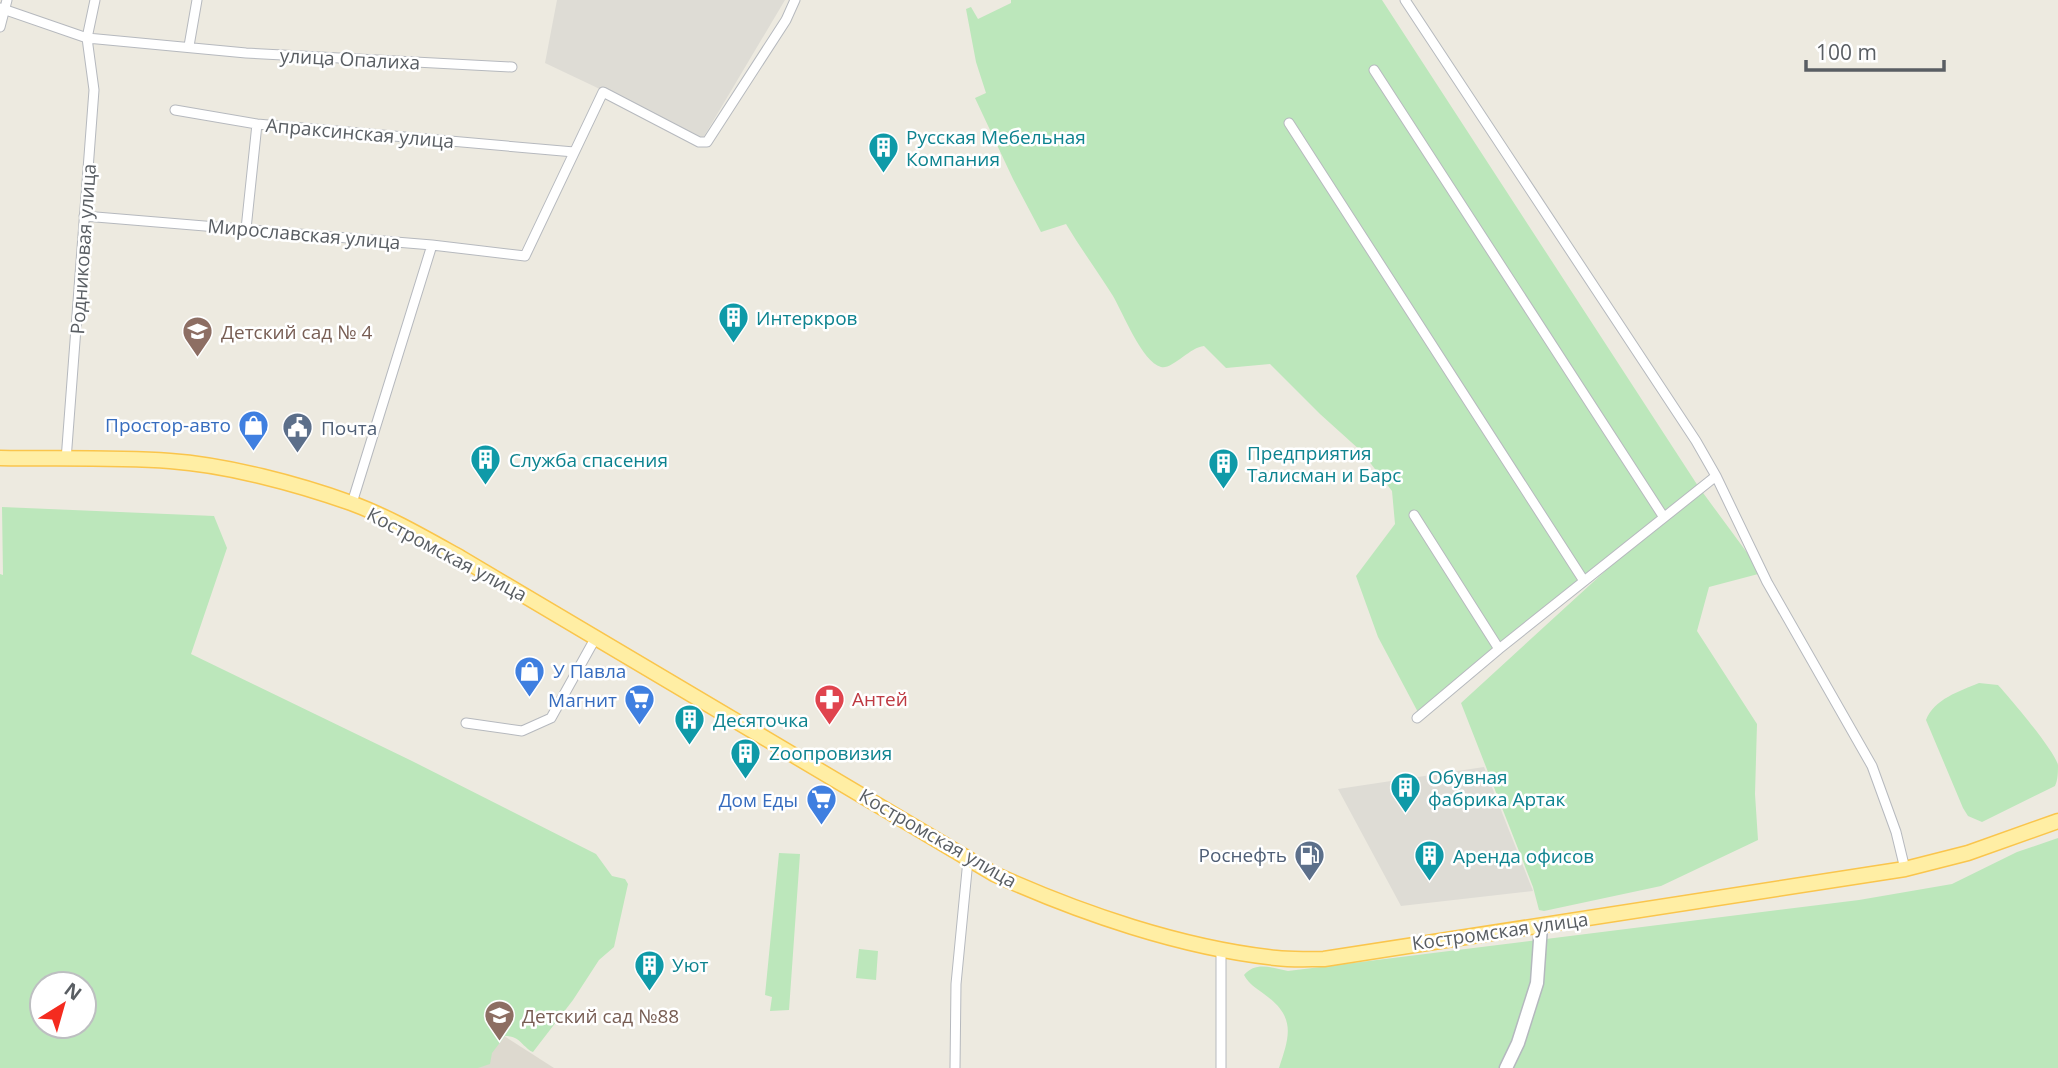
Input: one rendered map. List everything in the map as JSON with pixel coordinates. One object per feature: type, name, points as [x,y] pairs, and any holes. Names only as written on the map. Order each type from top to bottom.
[{"type":"main road","name":"Костромская улица","points":[[0,458],[172,461],[286,484],[352,503],[430,541],[596,637],[968,860],[1045,897],[1131,926],[1221,950],[1279,959],[1324,959],[1541,926],[1905,869],[1968,852],[2058,821]]},
{"type":"main road","points":[[1506,1068],[1518,1043],[1536,984],[1541,926]]},
{"type":"street","name":"Родниковая улица","points":[[66,460],[94,90],[88,38],[95,0]]},
{"type":"street","points":[[189,46],[197,0]]},
{"type":"street","points":[[574,152],[603,92],[699,142],[707,142],[786,20],[795,0]]},
{"type":"street","points":[[1405,0],[1716,476],[1767,582],[1872,766],[1896,832],[1905,869]]},
{"type":"street","name":"улица Опалиха","points":[[4,6],[88,38],[246,53],[512,67]]},
{"type":"street","points":[[0,27],[4,6]]},
{"type":"street","points":[[1374,70],[1663,516]]},
{"type":"street","name":"Апраксинская улица","points":[[175,110],[257,124],[574,152]]},
{"type":"street","points":[[1289,123],[1584,581]]},
{"type":"street","points":[[246,229],[257,124]]},
{"type":"street","name":"Мирославская улица","points":[[84,216],[432,245],[525,256],[574,152]]},
{"type":"street","points":[[352,503],[432,245]]},
{"type":"street","points":[[1417,718],[1663,516],[1716,476]]},
{"type":"street","points":[[1414,515],[1499,649]]},
{"type":"street","points":[[466,723],[522,731],[551,718],[596,637]]},
{"type":"street","points":[[956,1068],[956,984],[968,860]]},
{"type":"street","points":[[1221,950],[1221,1068]]},
{"type":"shaded area","points":[[557,0],[785,0],[703,138],[545,63]]},
{"type":"shaded area","points":[[1484,767],[1533,891],[1401,906],[1338,789]]},
{"type":"shaded area","name":"Детский сад №88","points":[[493,1029],[554,1068],[464,1068]]},
{"type":"green space","points":[[1011,0],[1382,0],[1698,486],[1762,573],[1709,587],[1697,631],[1757,724],[1755,794],[1758,840],[1661,886],[1539,910],[1533,887],[1461,703],[1685,498],[1420,716],[1378,637],[1356,576],[1395,524],[1392,491],[1361,451],[1270,364],[1226,368],[1204,346],[1165,367],[1154,363],[1140,347],[1113,296],[1066,224],[1041,232],[975,98],[986,93],[976,62],[966,9],[971,7],[978,19],[1011,3]]},
{"type":"green space","points":[[2,507],[214,516],[227,548],[191,654],[596,854],[612,876],[625,879],[628,884],[614,947],[599,960],[573,1000],[533,1052],[518,1040],[505,1036],[492,1053],[490,1064],[478,1068],[0,1068],[0,574],[3,575]]},
{"type":"green space","points":[[1979,683],[1998,685],[2041,737],[2058,765],[2055,786],[1982,822],[1968,816],[1963,808],[1926,720],[1941,701]]},
{"type":"green space","points":[[2058,838],[2058,1068],[1279,1068],[1288,1036],[1286,1019],[1274,1002],[1253,986],[1244,975],[1259,967],[1288,971],[1859,900],[1952,884],[2017,852]]},
{"type":"green space","points":[[779,853],[800,854],[789,1010],[770,1011],[772,997],[765,995]]},
{"type":"green space","points":[[859,949],[878,951],[876,980],[856,978]]},
{"type":"place","name":"Русская Мебельная Компания","points":[[883,175]]},
{"type":"place","name":"Интеркров","points":[[733,345]]},
{"type":"place","name":"Детский сад № 4","points":[[198,359]]},
{"type":"place","name":"Простор-авто","points":[[254,452]]},
{"type":"place","name":"Почта","points":[[298,455]]},
{"type":"place","name":"Служба спасения","points":[[486,487]]},
{"type":"place","name":"Предприятия Талисман и Барс","points":[[1224,491]]},
{"type":"place","name":"У Павла","points":[[530,698]]},
{"type":"place","name":"Антей","points":[[829,726]]},
{"type":"place","name":"Магнит","points":[[640,727]]},
{"type":"place","name":"Десяточка","points":[[690,747]]},
{"type":"place","name":"Zоопровизия","points":[[746,780]]},
{"type":"place","name":"Обувная фабрика Артак","points":[[1405,815]]},
{"type":"place","name":"Дом Еды","points":[[821,827]]},
{"type":"place","name":"Роснефть","points":[[1310,882]]},
{"type":"place","name":"Аренда офисов","points":[[1430,883]]},
{"type":"place","name":"Уют","points":[[649,992]]},
{"type":"place","name":"Детский сад №88","points":[[499,1043]]}]
